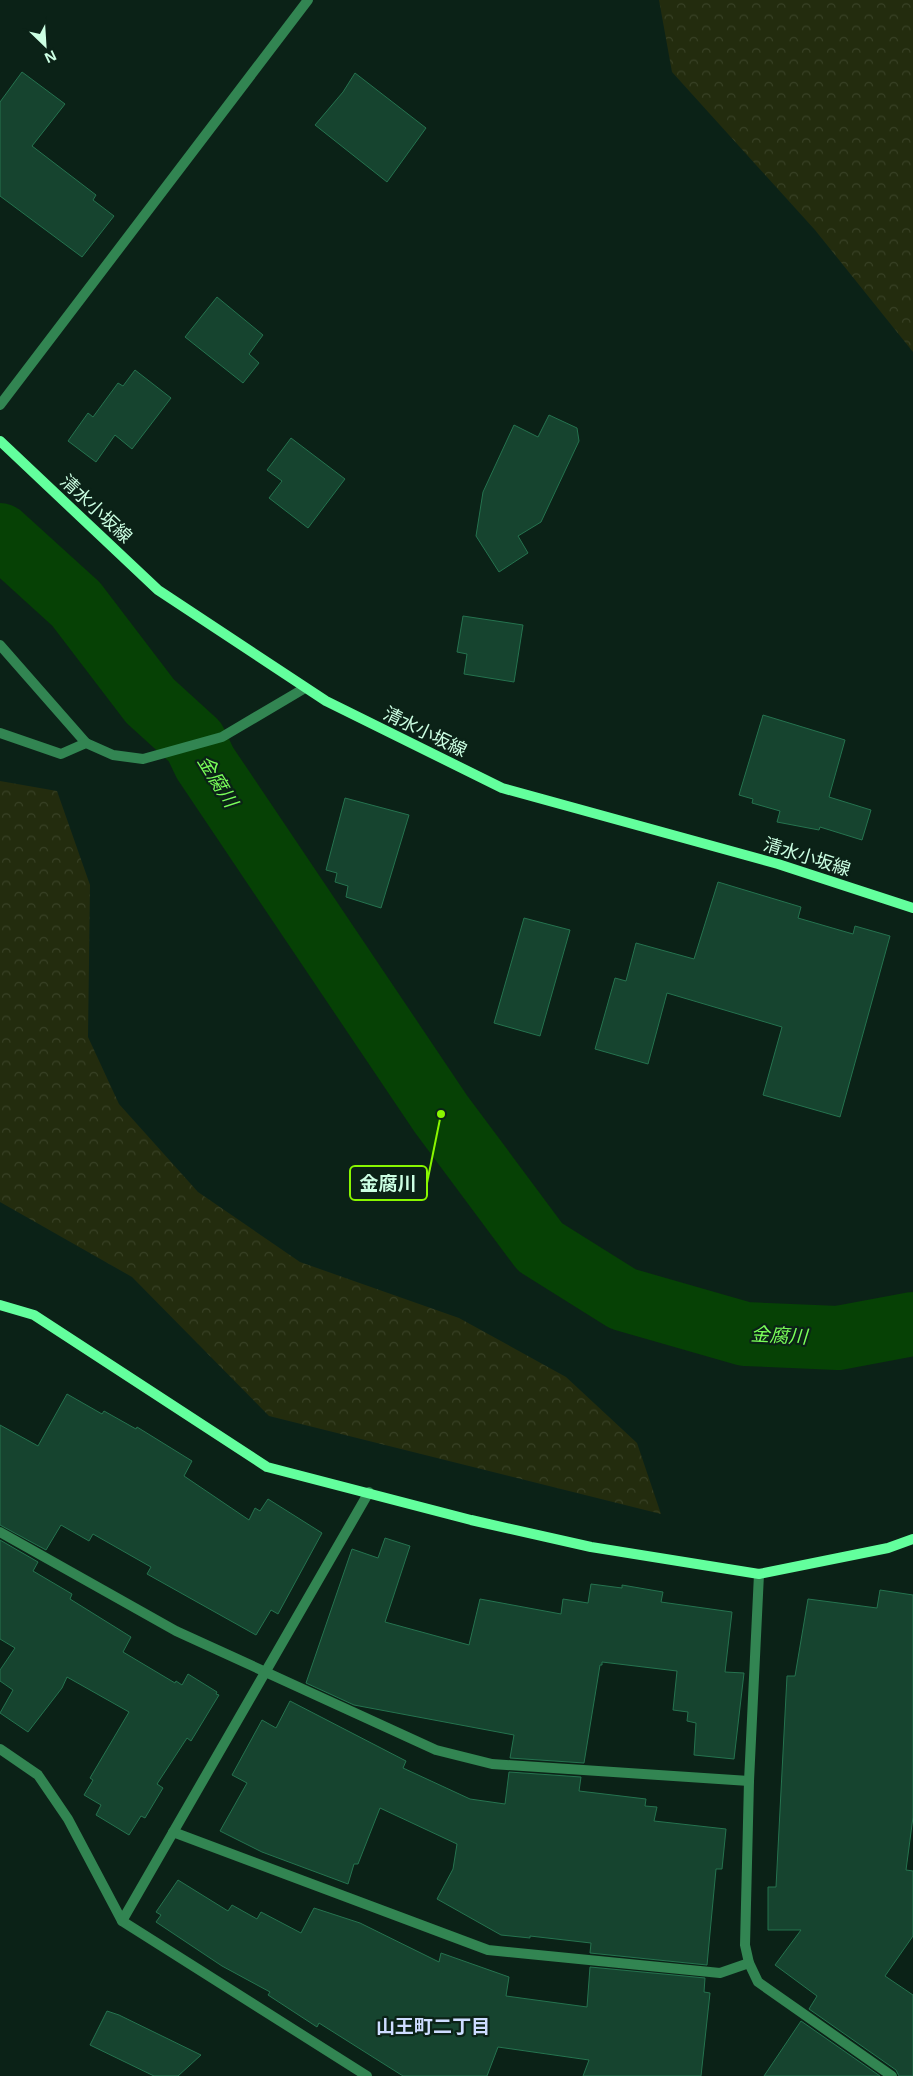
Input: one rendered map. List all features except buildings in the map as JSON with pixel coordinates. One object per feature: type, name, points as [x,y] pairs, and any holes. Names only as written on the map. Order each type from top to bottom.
[{"type":"main road","name":"清水小坂線","points":[[0,441],[158,590],[326,701],[502,788],[778,864],[913,908]]},
{"type":"main road","points":[[0,1305],[34,1315],[267,1467],[471,1520],[590,1547],[759,1574],[888,1548],[913,1540]]},
{"type":"street","points":[[0,405],[308,0]]},
{"type":"street","points":[[0,645],[86,742],[113,755],[144,759],[222,737],[305,688]]},
{"type":"street","points":[[0,734],[61,754],[86,742]]},
{"type":"street","points":[[122,1921],[369,1492]]},
{"type":"street","points":[[0,1532],[176,1631],[436,1750],[492,1764],[749,1781]]},
{"type":"street","points":[[759,1574],[749,1781],[745,1945],[749,1963],[758,1982],[892,2076]]},
{"type":"street","points":[[0,1749],[38,1775],[68,1819],[122,1921],[367,2076]]},
{"type":"street","points":[[173,1832],[488,1950],[720,1973],[749,1963]]},
{"type":"green space","points":[[659,0],[913,0],[913,352],[815,230],[672,72]]},
{"type":"green space","points":[[0,781],[57,791],[90,885],[88,1037],[119,1104],[198,1192],[300,1262],[459,1318],[566,1377],[637,1443],[661,1514],[269,1416],[132,1277],[0,1202]]},
{"type":"waterway","name":"金腐川","points":[[0,535],[76,604],[150,701],[195,742],[205,763],[441,1114],[540,1247],[623,1299],[745,1334],[838,1338],[913,1324]]},
{"type":"place","name":"金腐川","points":[[441,1114]]},
{"type":"district","name":"山王町二丁目","points":[[433,2026]]}]
